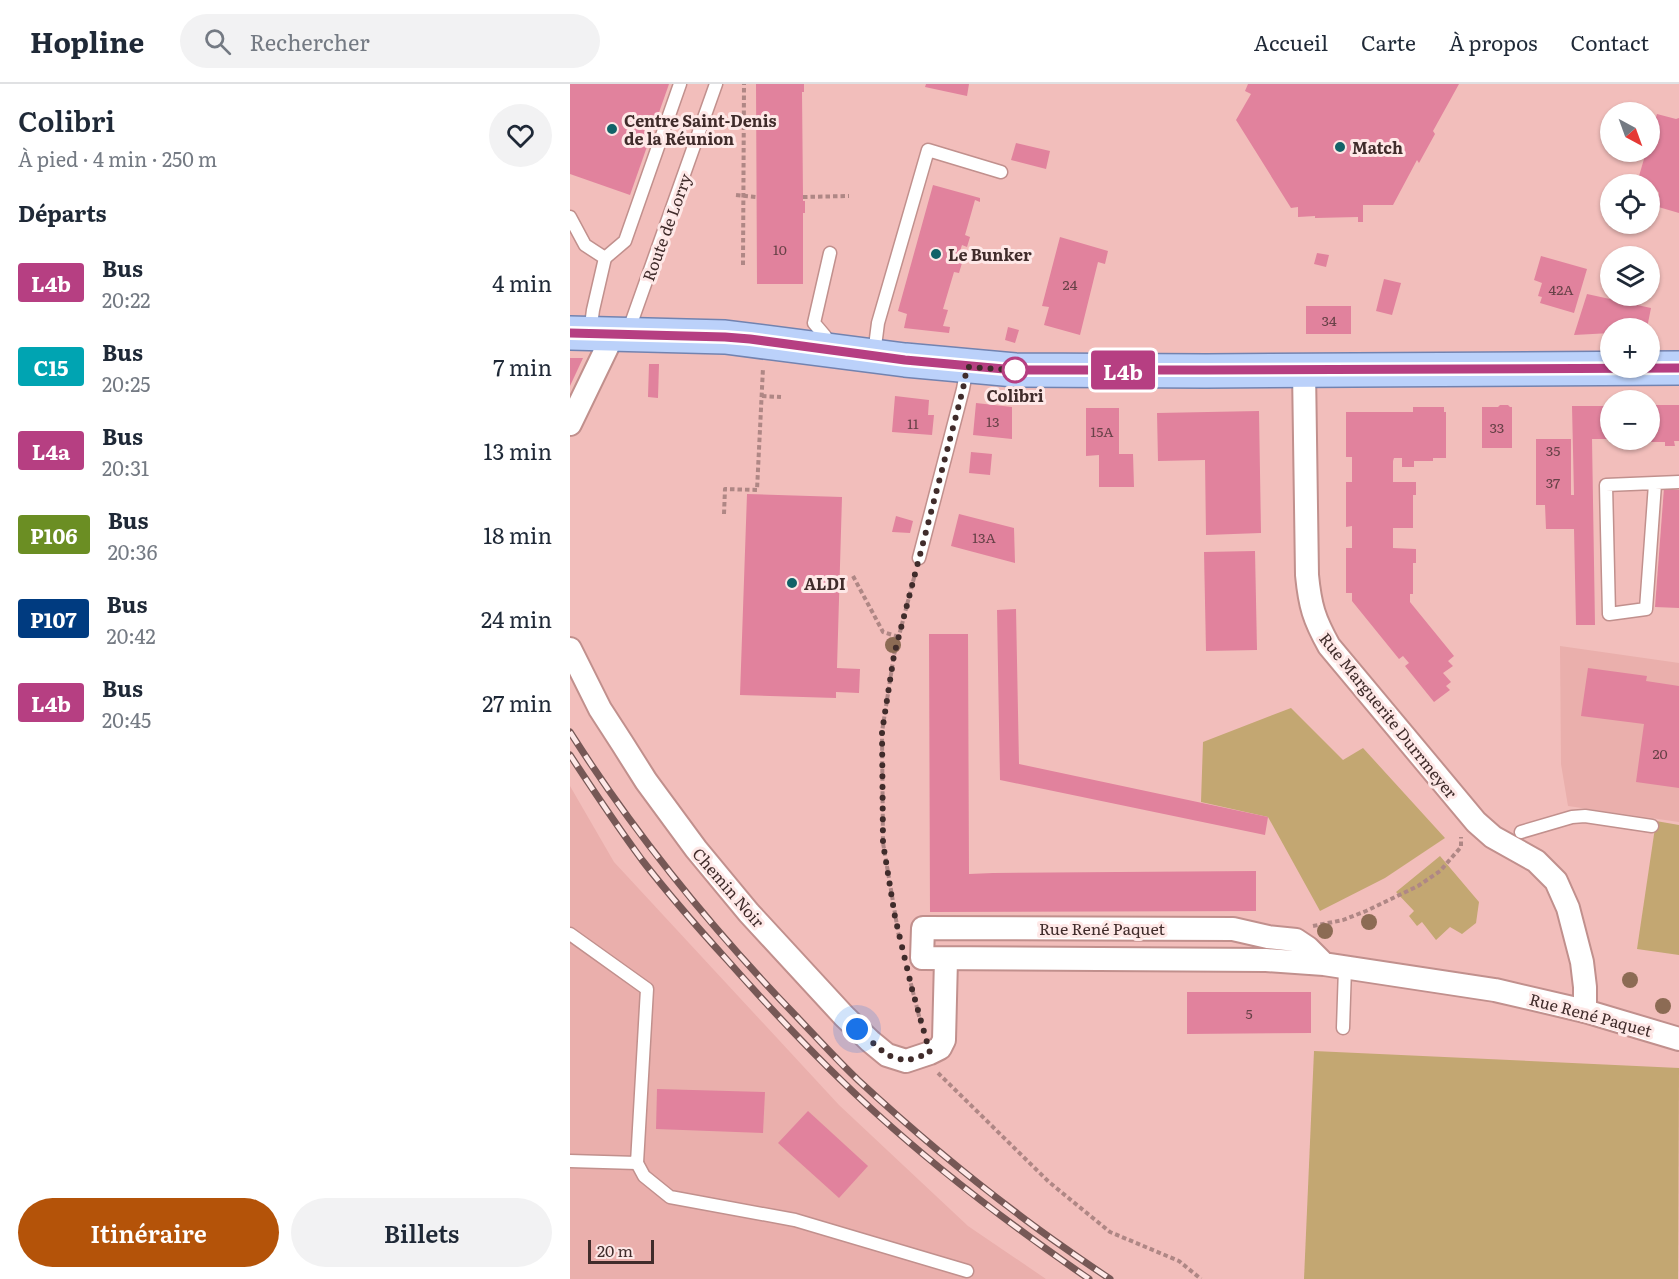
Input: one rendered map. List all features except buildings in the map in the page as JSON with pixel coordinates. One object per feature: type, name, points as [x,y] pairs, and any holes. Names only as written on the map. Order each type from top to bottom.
[{"type":"main road","points":[[600,334],[750,339],[967,367],[1046,370],[1679,368]]},
{"type":"street","points":[[570,424],[600,334]]},
{"type":"street","name":"Rue Marguerite Durrmeyer","points":[[1304,370],[1307,575],[1309,598],[1316,622],[1329,646],[1476,822],[1493,837],[1536,861],[1556,881],[1568,908],[1578,944],[1585,987],[1585,1011]]},
{"type":"street","name":"Chemin Noir","points":[[570,649],[600,709],[646,781],[696,849],[749,913],[844,1016],[887,1055],[906,1061],[930,1052]]},
{"type":"street","name":"Rue René Paquet","points":[[1334,966],[1296,940],[1268,937],[1233,929],[923,928],[922,958],[1266,960],[1334,966],[1495,990],[1585,1011],[1679,1039]]},
{"type":"street","points":[[930,1052],[944,1040],[946,959]]},
{"type":"lane","points":[[600,334],[593,310],[605,258],[625,241],[680,84]]},
{"type":"lane","name":"Route de Lorry","points":[[600,334],[716,84]]},
{"type":"lane","points":[[874,356],[878,323],[928,150],[1001,172]]},
{"type":"lane","points":[[570,217],[585,244],[605,258]]},
{"type":"lane","points":[[825,336],[814,323],[830,253]]},
{"type":"lane","points":[[919,558],[967,367]]},
{"type":"lane","points":[[1655,484],[1646,609],[1610,614],[1606,485],[1679,482]]},
{"type":"lane","points":[[1521,832],[1572,817],[1585,816],[1652,826]]},
{"type":"lane","points":[[570,934],[646,989],[637,1163],[644,1176],[670,1197],[795,1220],[967,1271]]},
{"type":"lane","points":[[1334,966],[1343,1028]]},
{"type":"lane","points":[[570,1161],[637,1163]]},
{"type":"path","points":[[743,265],[744,84]]},
{"type":"path","points":[[736,195],[756,197]]},
{"type":"path","points":[[803,197],[849,196]]},
{"type":"path","points":[[724,514],[725,489],[757,490],[763,365]]},
{"type":"path","points":[[762,396],[781,397]]},
{"type":"path","points":[[900,938],[883,843],[882,732],[894,655],[919,558]]},
{"type":"path","points":[[854,576],[883,632],[899,637]]},
{"type":"path","points":[[1304,927],[1323,925],[1358,914],[1440,872],[1461,847],[1461,834],[1476,822]]},
{"type":"path","points":[[907,969],[930,1052],[1049,1182],[1110,1232],[1179,1261],[1201,1279]]},
{"type":"shaded area","points":[[1560,646],[1679,663],[1679,822],[1568,806],[1561,764]]},
{"type":"shaded area","points":[[1291,708],[1343,760],[1363,748],[1445,838],[1385,878],[1320,911],[1268,817],[1201,802],[1203,742]]},
{"type":"shaded area","points":[[570,786],[614,862],[839,1105],[968,1226],[1046,1279],[570,1279]]},
{"type":"shaded area","points":[[1656,821],[1679,825],[1679,955],[1637,949]]},
{"type":"shaded area","points":[[1440,856],[1479,902],[1476,923],[1462,934],[1450,927],[1436,940],[1422,922],[1417,926],[1409,916],[1414,911],[1396,892]]},
{"type":"shaded area","points":[[1314,1051],[1679,1068],[1678,1279],[1304,1279]]},
{"type":"railway","points":[[570,732],[621,808],[676,881],[735,950],[843,1065],[897,1115],[977,1182],[1041,1231],[1110,1279]]},
{"type":"railway","points":[[570,755],[623,834],[663,886],[746,981],[819,1058],[857,1096],[928,1158],[1007,1220],[1089,1279]]},
{"type":"bus line","name":"L4b","points":[[570,333],[750,339],[905,360],[1015,370],[1679,368]]},
{"type":"place","name":"Centre Saint-Denis de la Réunion","points":[[612,129]]},
{"type":"place","name":"Match","points":[[1340,147]]},
{"type":"place","name":"Le Bunker","points":[[936,254]]},
{"type":"place","name":"Colibri","points":[[1015,370]]},
{"type":"place","name":"ALDI","points":[[792,583]]},
{"type":"route","points":[[857,1029],[887,1055],[906,1061],[930,1053],[895,917],[883,843],[882,732],[894,655],[967,367],[1015,370]]}]
